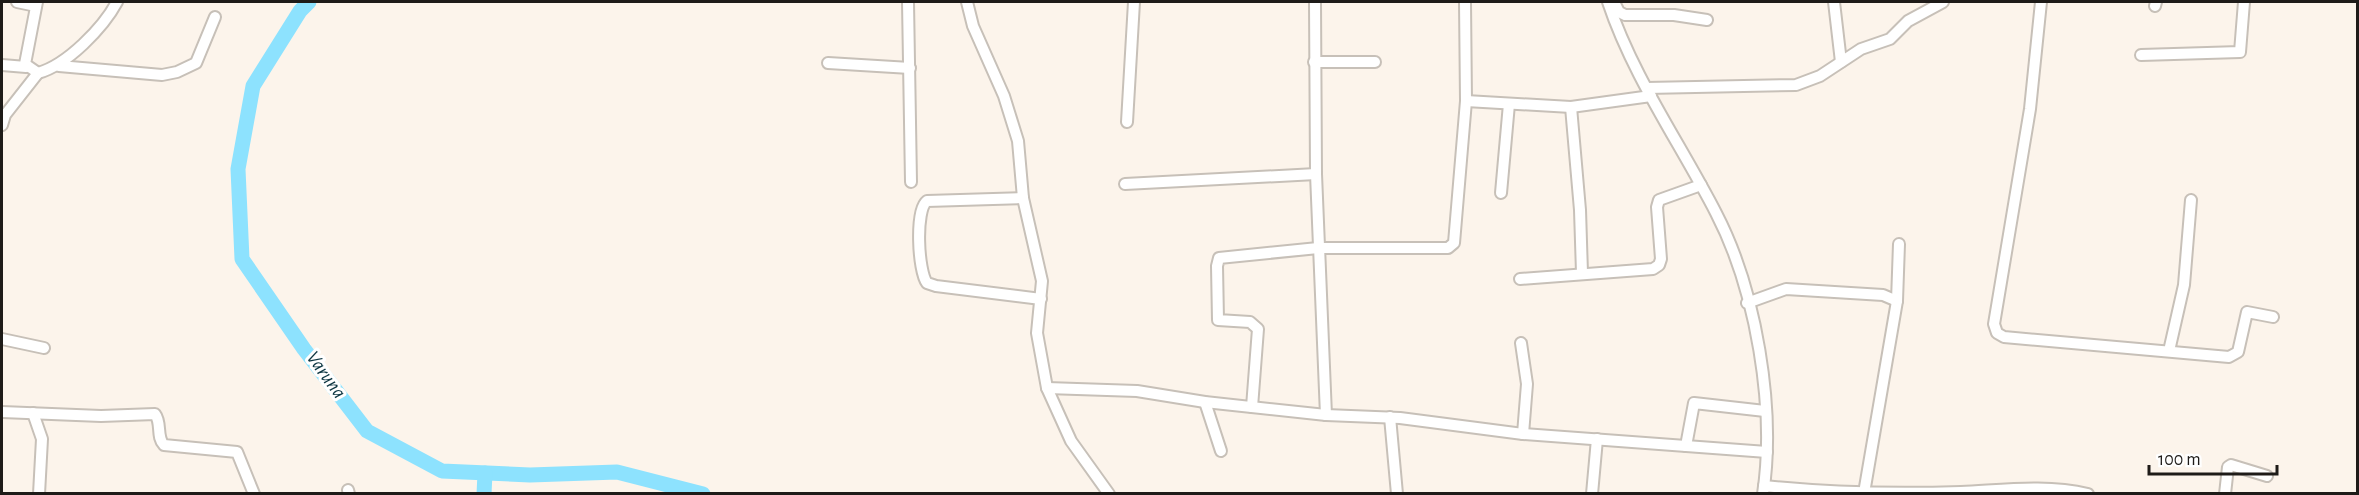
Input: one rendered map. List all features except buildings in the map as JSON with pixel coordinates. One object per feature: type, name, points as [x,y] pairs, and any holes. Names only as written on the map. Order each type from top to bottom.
[{"type":"street","points":[[17,2],[36,4],[26,67]]},
{"type":"street","points":[[59,66],[83,43],[117,2]]},
{"type":"street","points":[[908,2],[910,182]]},
{"type":"street","points":[[967,2],[973,26],[1004,96],[1015,128],[1023,198],[1042,281],[1037,333],[1047,388],[1071,441],[1109,494]]},
{"type":"street","points":[[1126,122],[1134,2]]},
{"type":"street","points":[[1315,2],[1316,174],[1326,415]]},
{"type":"street","points":[[1252,407],[1258,328],[1250,322],[1218,320],[1217,261],[1223,256],[1318,248],[1452,246],[1455,238],[1466,101],[1465,2]]},
{"type":"street","points":[[1608,2],[1617,28],[1649,92],[1726,235],[1761,353],[1767,452],[1764,490],[1831,493],[1971,492],[2046,487],[2088,494]]},
{"type":"street","points":[[1614,2],[1619,12],[1625,15],[1667,14],[1707,20]]},
{"type":"street","points":[[1834,2],[1841,62]]},
{"type":"street","points":[[1466,101],[1571,107],[1649,92],[1796,85],[1820,76],[1861,49],[1893,37],[1908,21],[1943,2]]},
{"type":"street","points":[[2041,2],[2030,109],[2005,246],[1994,324],[1997,333],[2004,337],[2229,357],[2238,352],[2247,312],[2273,316]]},
{"type":"street","points":[[2141,55],[2240,52],[2244,2]]},
{"type":"street","points":[[2,125],[5,116],[38,72],[59,66],[162,75],[177,72],[196,63],[215,17]]},
{"type":"street","points":[[1314,62],[1375,62]]},
{"type":"street","points":[[828,63],[910,68]]},
{"type":"street","points":[[2,65],[26,67],[38,72]]},
{"type":"street","points":[[1501,194],[1509,104]]},
{"type":"street","points":[[1571,107],[1581,210],[1582,273]]},
{"type":"street","points":[[1125,184],[1316,174]]},
{"type":"street","points":[[1520,279],[1653,269],[1659,265],[1661,259],[1657,207],[1659,200],[1701,185]]},
{"type":"street","points":[[1023,198],[927,201],[920,211],[921,269],[927,283],[936,286],[1041,299]]},
{"type":"street","points":[[2169,351],[2184,285],[2191,200]]},
{"type":"street","points":[[1864,493],[1897,301],[1899,244]]},
{"type":"street","points":[[1747,303],[1786,289],[1883,295],[1897,301]]},
{"type":"street","points":[[2,339],[44,348]]},
{"type":"street","points":[[1521,344],[1527,384],[1523,434]]},
{"type":"street","points":[[1047,388],[1137,391],[1205,402],[1326,415],[1390,417],[1523,434],[1767,452]]},
{"type":"street","points":[[1205,402],[1221,451]]},
{"type":"street","points":[[1686,446],[1694,403],[1765,411]]},
{"type":"street","points":[[2,412],[101,416],[154,414],[158,418],[161,441],[164,445],[237,452],[254,494]]},
{"type":"street","points":[[33,413],[42,439],[39,494]]},
{"type":"street","points":[[1390,417],[1397,494]]},
{"type":"street","points":[[1592,494],[1597,439]]},
{"type":"street","points":[[2225,494],[2228,467],[2231,465],[2267,476]]},
{"type":"waterway","name":"Varuna","points":[[309,2],[300,11],[253,86],[238,169],[242,259],[304,349],[367,431],[442,471],[530,475],[617,472],[703,494]]},
{"type":"waterway","points":[[484,494],[485,473]]}]
